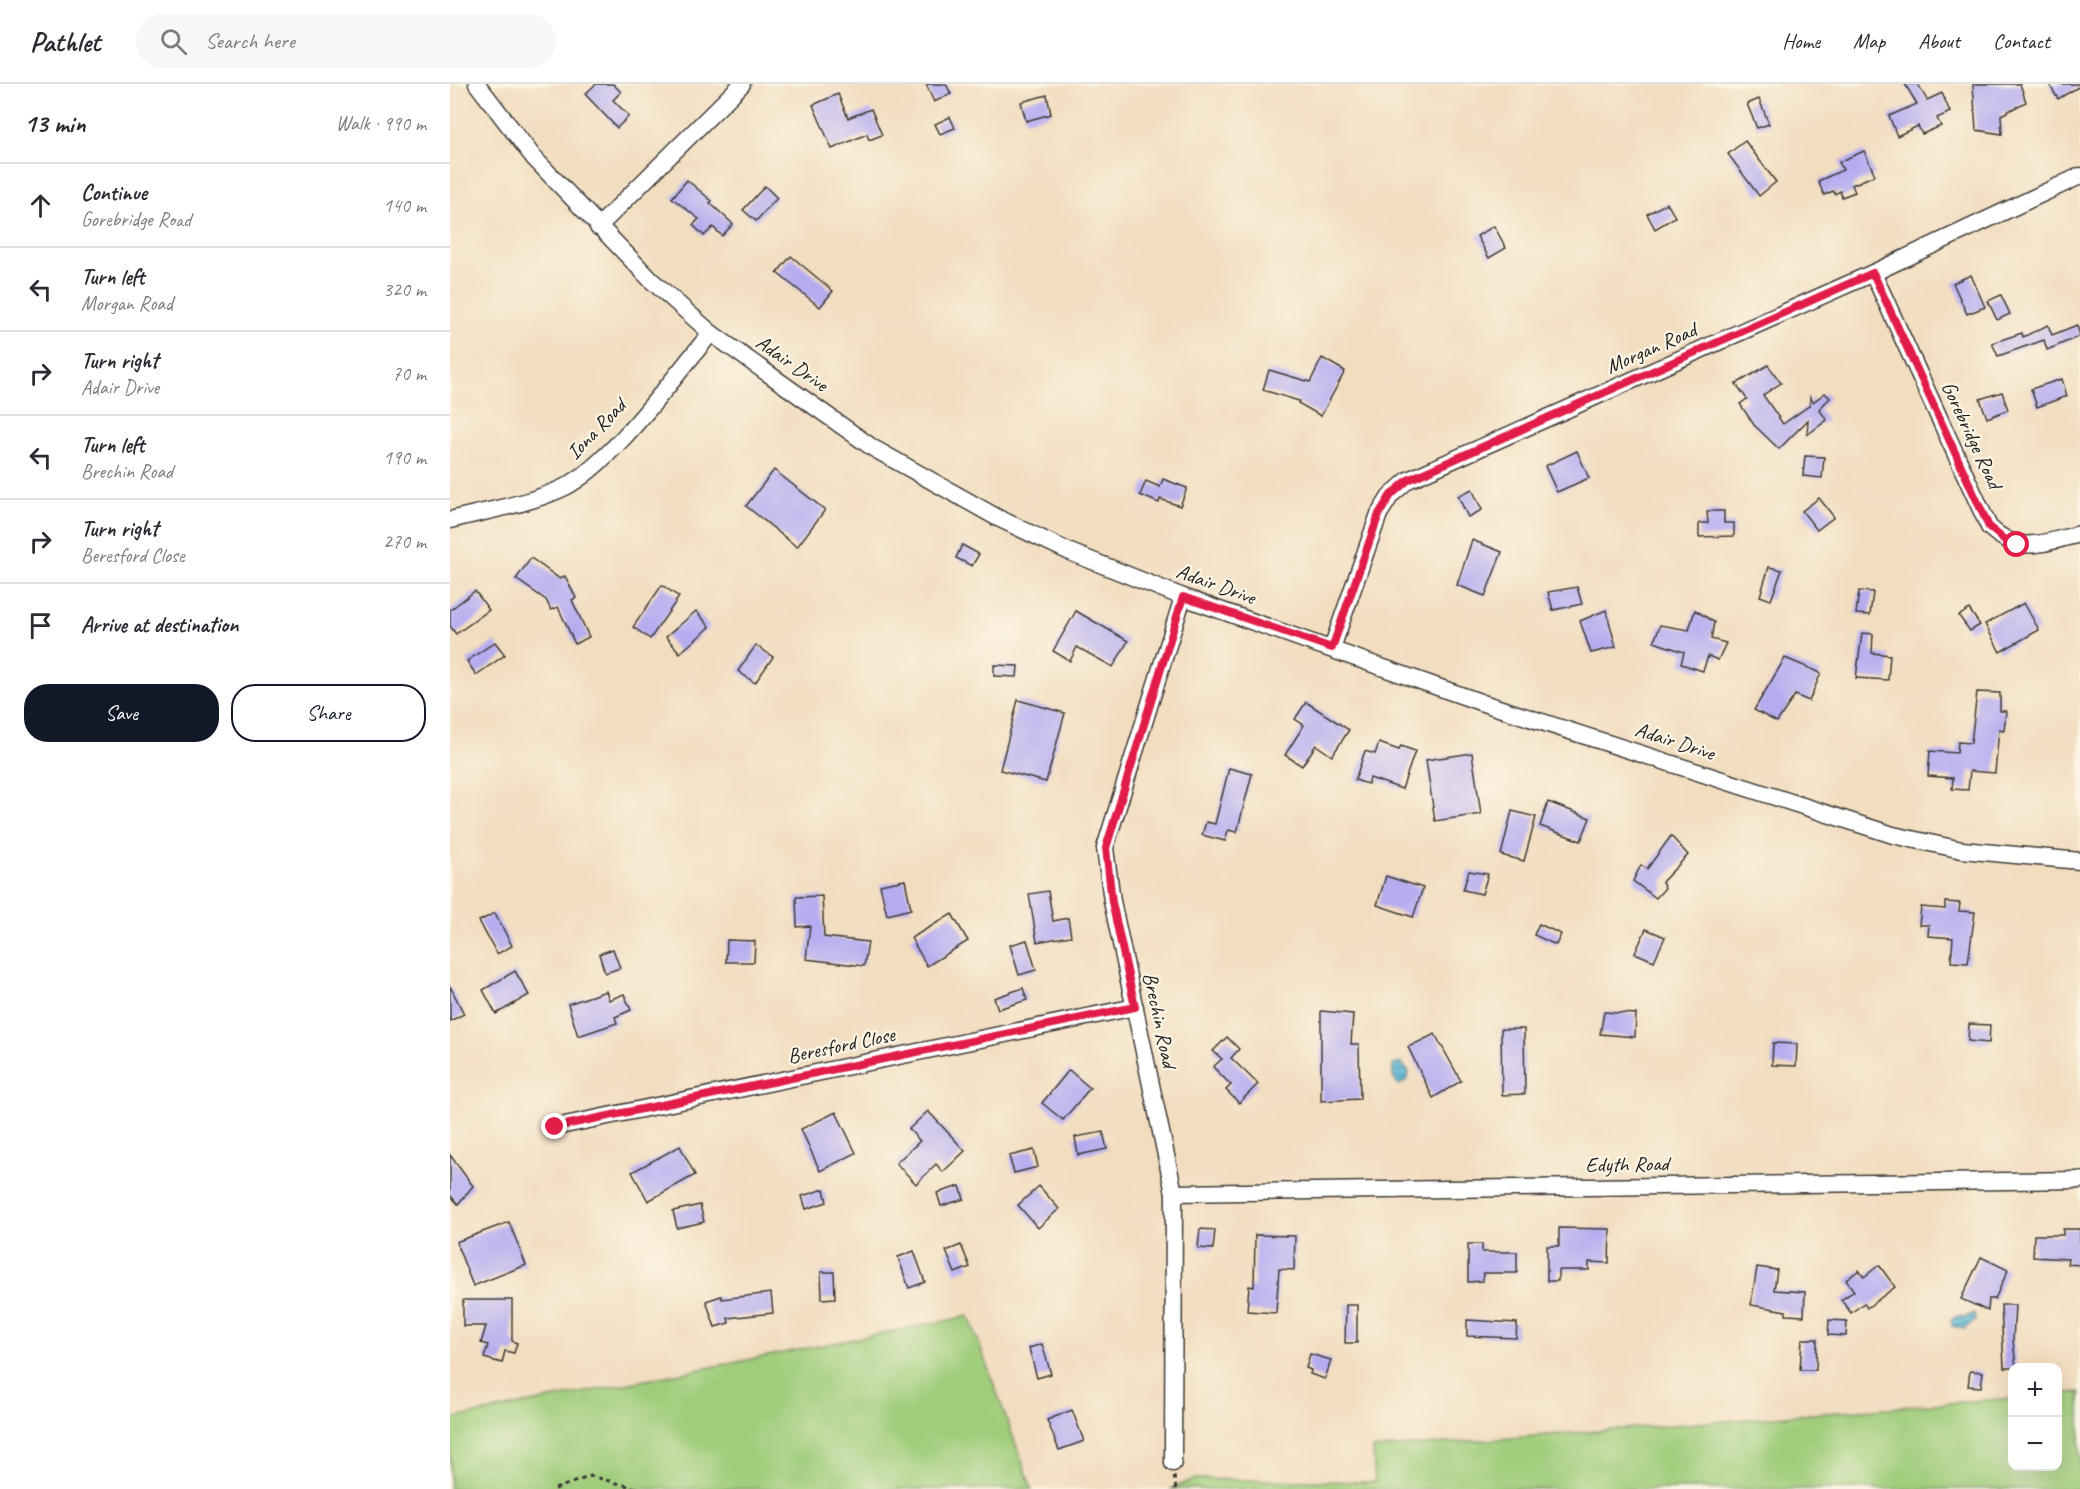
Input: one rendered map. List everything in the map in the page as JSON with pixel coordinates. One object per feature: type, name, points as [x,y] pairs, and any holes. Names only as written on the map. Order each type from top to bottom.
[{"type":"street","name":"Adair Drive","points":[[477,84],[534,158],[598,227],[711,333],[873,448],[988,512],[1070,552],[1183,597],[1483,703],[1893,835],[1962,850],[2080,861]]},
{"type":"street","points":[[598,227],[742,84]]},
{"type":"street","name":"Morgan Road","points":[[1332,648],[1379,514],[1391,495],[1408,480],[1873,273],[2080,176]]},
{"type":"street","name":"Gorebridge Road","points":[[1873,273],[1989,527],[2007,542],[2017,545],[2035,545],[2080,534]]},
{"type":"street","name":"Iona Road","points":[[450,520],[542,497],[581,477],[635,423],[711,333]]},
{"type":"street","name":"Brechin Road","points":[[1173,1463],[1174,1193],[1112,902],[1106,848],[1183,597]]},
{"type":"street","name":"Beresford Close","points":[[555,1127],[1135,1007]]},
{"type":"street","name":"Edyth Road","points":[[1174,1193],[2080,1180]]},
{"type":"path","points":[[555,1489],[591,1476],[639,1489]]},
{"type":"green space","points":[[969,1316],[1032,1489],[450,1489],[450,1419]]},
{"type":"green space","points":[[2080,1392],[2080,1489],[1170,1489],[1195,1479],[1375,1482],[1373,1449],[2008,1398],[2008,1471],[2062,1471],[2062,1394]]},
{"type":"water","points":[[1401,1063],[1409,1072],[1407,1080],[1398,1085],[1393,1077],[1393,1065]]},
{"type":"water","points":[[1974,1313],[1975,1321],[1964,1329],[1952,1326],[1951,1319],[1958,1316],[1966,1317]]},
{"type":"building","points":[[596,84],[613,84],[621,92],[613,100],[629,116],[617,128],[585,94]]},
{"type":"building","points":[[926,84],[946,84],[951,94],[934,102]]},
{"type":"building","points":[[1905,84],[1918,84],[1927,100],[1942,93],[1950,112],[1937,118],[1941,126],[1922,134],[1918,126],[1897,136],[1889,116],[1917,104]]},
{"type":"building","points":[[1973,84],[2020,84],[2026,102],[2001,115],[2002,134],[1976,130]]},
{"type":"building","points":[[2049,84],[2080,84],[2080,86],[2058,99]]},
{"type":"building","points":[[838,94],[848,118],[871,109],[882,135],[869,140],[867,134],[832,149],[813,105]]},
{"type":"building","points":[[1047,95],[1051,114],[1026,121],[1021,102]]},
{"type":"building","points":[[1759,99],[1769,124],[1757,128],[1747,104]]},
{"type":"building","points":[[950,117],[955,128],[940,134],[935,124]]},
{"type":"building","points":[[1745,141],[1776,182],[1759,196],[1728,154]]},
{"type":"building","points":[[1864,151],[1875,175],[1852,185],[1855,192],[1842,197],[1840,191],[1824,195],[1818,181],[1843,170],[1839,162]]},
{"type":"building","points":[[687,180],[712,201],[710,203],[733,224],[722,236],[713,227],[704,236],[693,225],[699,219],[672,198]]},
{"type":"building","points":[[765,186],[777,198],[756,221],[743,210]]},
{"type":"building","points":[[1667,203],[1675,217],[1655,229],[1647,214]]},
{"type":"building","points":[[1494,226],[1506,248],[1489,258],[1477,236]]},
{"type":"building","points":[[791,256],[833,291],[820,307],[777,273]]},
{"type":"building","points":[[1971,275],[1985,307],[1967,314],[1953,283]]},
{"type":"building","points":[[2001,295],[2010,314],[1997,320],[1988,301]]},
{"type":"building","points":[[2048,325],[2052,335],[2077,325],[2080,336],[2047,350],[2044,340],[1998,356],[1992,343],[2022,333],[2023,337]]},
{"type":"building","points":[[1322,358],[1345,371],[1321,416],[1298,403],[1299,401],[1263,390],[1269,370],[1310,382]]},
{"type":"building","points":[[1768,365],[1781,383],[1763,395],[1783,424],[1810,405],[1810,397],[1813,402],[1825,393],[1830,398],[1819,409],[1827,420],[1807,435],[1808,420],[1779,449],[1754,425],[1740,404],[1747,399],[1736,384]]},
{"type":"building","points":[[2062,379],[2067,396],[2037,407],[2031,389]]},
{"type":"building","points":[[2002,392],[2008,410],[1987,418],[1980,399]]},
{"type":"building","points":[[1577,451],[1589,478],[1557,492],[1545,466]]},
{"type":"building","points":[[1805,456],[1824,457],[1822,478],[1803,476]]},
{"type":"building","points":[[774,470],[825,510],[797,547],[746,506]]},
{"type":"building","points":[[1163,479],[1187,488],[1180,506],[1160,499],[1159,503],[1140,495],[1146,481],[1160,487]]},
{"type":"building","points":[[1472,489],[1482,510],[1468,517],[1458,496]]},
{"type":"building","points":[[1819,498],[1834,517],[1817,530],[1802,511]]},
{"type":"building","points":[[1707,511],[1724,511],[1724,523],[1734,523],[1734,536],[1699,537],[1699,523],[1708,523]]},
{"type":"building","points":[[1472,540],[1502,552],[1485,596],[1457,585]]},
{"type":"building","points":[[962,545],[979,554],[972,566],[956,558]]},
{"type":"building","points":[[531,558],[560,579],[565,576],[576,598],[572,600],[589,637],[575,644],[558,607],[551,610],[546,600],[516,579]]},
{"type":"building","points":[[1769,567],[1782,570],[1771,600],[1760,596]]},
{"type":"building","points":[[662,585],[679,597],[650,639],[633,627]]},
{"type":"building","points":[[1577,587],[1582,604],[1553,610],[1548,592]]},
{"type":"building","points":[[475,591],[489,610],[456,634],[450,626],[450,610]]},
{"type":"building","points":[[1859,591],[1873,592],[1870,615],[1856,614]]},
{"type":"building","points":[[2024,603],[2039,630],[2000,652],[1985,624]]},
{"type":"building","points":[[1969,609],[1980,625],[1970,631],[1959,616]]},
{"type":"building","points":[[1606,610],[1616,647],[1591,653],[1580,621]]},
{"type":"building","points":[[1695,610],[1714,622],[1711,639],[1726,643],[1718,660],[1708,656],[1703,671],[1681,664],[1684,652],[1654,642],[1660,625],[1689,630]]},
{"type":"building","points":[[696,611],[710,627],[680,653],[666,637]]},
{"type":"building","points":[[1076,611],[1128,641],[1113,667],[1077,647],[1070,661],[1053,651]]},
{"type":"building","points":[[1862,633],[1873,634],[1872,653],[1890,655],[1888,680],[1856,678]]},
{"type":"building","points":[[495,642],[505,655],[476,675],[467,661]]},
{"type":"building","points":[[756,645],[773,657],[755,683],[738,671]]},
{"type":"building","points":[[1785,658],[1821,673],[1809,701],[1795,695],[1777,722],[1754,710]]},
{"type":"building","points":[[994,665],[1018,666],[1017,677],[994,676]]},
{"type":"building","points":[[1977,692],[2000,693],[2000,711],[2006,711],[2004,730],[1999,729],[1995,773],[1970,771],[1968,790],[1952,789],[1953,778],[1928,776],[1930,751],[1957,753],[1958,742],[1971,743]]},
{"type":"building","points":[[1018,700],[1065,713],[1046,782],[1000,770]]},
{"type":"building","points":[[1306,702],[1349,730],[1332,756],[1316,745],[1302,766],[1285,755],[1304,725],[1295,719]]},
{"type":"building","points":[[1379,743],[1399,750],[1401,746],[1415,751],[1402,789],[1370,778],[1368,784],[1355,780],[1365,751],[1375,754]]},
{"type":"building","points":[[1472,753],[1481,814],[1435,821],[1426,760]]},
{"type":"building","points":[[1229,768],[1252,774],[1237,832],[1228,830],[1225,841],[1202,835],[1206,822],[1215,824]]},
{"type":"building","points":[[1548,802],[1590,818],[1581,841],[1540,826]]},
{"type":"building","points":[[1512,811],[1536,817],[1524,861],[1501,855]]},
{"type":"building","points":[[1671,836],[1688,855],[1662,882],[1665,888],[1656,898],[1633,881],[1641,865],[1647,869]]},
{"type":"building","points":[[1469,871],[1488,874],[1482,894],[1463,890]]},
{"type":"building","points":[[1386,876],[1423,888],[1413,917],[1377,905]]},
{"type":"building","points":[[905,880],[911,909],[887,915],[880,885]]},
{"type":"building","points":[[1048,891],[1053,921],[1068,918],[1071,936],[1037,942],[1029,894]]},
{"type":"building","points":[[822,896],[824,937],[868,942],[864,966],[806,959],[810,926],[797,927],[796,897]]},
{"type":"building","points":[[1945,902],[1960,903],[1959,911],[1975,912],[1968,963],[1951,962],[1953,938],[1928,936],[1929,925],[1919,925],[1921,907],[1945,909]]},
{"type":"building","points":[[495,913],[512,946],[497,954],[479,921]]},
{"type":"building","points":[[952,914],[968,941],[927,966],[911,938]]},
{"type":"building","points":[[1539,924],[1561,934],[1556,945],[1534,935]]},
{"type":"building","points":[[1646,929],[1665,937],[1654,961],[1635,953]]},
{"type":"building","points":[[727,940],[755,941],[754,962],[726,962]]},
{"type":"building","points":[[1027,940],[1036,970],[1019,975],[1010,945]]},
{"type":"building","points":[[613,949],[620,968],[605,973],[599,954]]},
{"type":"building","points":[[515,971],[529,995],[496,1014],[483,990]]},
{"type":"building","points":[[450,986],[464,1014],[450,1021]]},
{"type":"building","points":[[1023,988],[1027,1000],[998,1009],[994,998]]},
{"type":"building","points":[[606,991],[609,1000],[624,994],[631,1010],[615,1017],[617,1023],[578,1036],[568,1004]]},
{"type":"building","points":[[1321,1011],[1353,1014],[1351,1044],[1359,1044],[1360,1099],[1321,1101]]},
{"type":"building","points":[[1604,1012],[1636,1014],[1635,1037],[1600,1034]]},
{"type":"building","points":[[1969,1024],[1990,1025],[1989,1043],[1968,1041]]},
{"type":"building","points":[[1501,1029],[1524,1029],[1525,1094],[1502,1095]]},
{"type":"building","points":[[1435,1034],[1461,1081],[1433,1098],[1408,1047]]},
{"type":"building","points":[[1227,1037],[1239,1049],[1231,1058],[1258,1084],[1239,1103],[1226,1090],[1231,1085],[1213,1067],[1222,1059],[1213,1051]]},
{"type":"building","points":[[1773,1043],[1797,1044],[1796,1066],[1772,1065]]},
{"type":"building","points":[[1069,1070],[1090,1088],[1063,1120],[1042,1103]]},
{"type":"building","points":[[928,1111],[965,1151],[943,1172],[936,1164],[916,1184],[896,1163],[920,1141],[909,1129]]},
{"type":"building","points":[[836,1112],[856,1153],[820,1171],[801,1129]]},
{"type":"building","points":[[1103,1132],[1107,1149],[1078,1155],[1075,1137]]},
{"type":"building","points":[[680,1146],[695,1175],[648,1201],[632,1172]]},
{"type":"building","points":[[1034,1150],[1038,1167],[1014,1173],[1009,1156]]},
{"type":"building","points":[[450,1155],[473,1186],[458,1204],[450,1195]]},
{"type":"building","points":[[960,1186],[964,1199],[941,1206],[937,1193]]},
{"type":"building","points":[[1039,1186],[1059,1209],[1038,1228],[1018,1205]]},
{"type":"building","points":[[824,1189],[827,1202],[806,1209],[802,1196]]},
{"type":"building","points":[[700,1205],[704,1222],[677,1228],[673,1211]]},
{"type":"building","points":[[509,1222],[526,1265],[473,1286],[456,1242]]},
{"type":"building","points":[[1559,1228],[1610,1229],[1609,1263],[1589,1262],[1589,1270],[1558,1270],[1558,1281],[1547,1281],[1547,1246],[1559,1246]]},
{"type":"building","points":[[1200,1229],[1215,1230],[1213,1249],[1198,1248]]},
{"type":"building","points":[[2063,1229],[2080,1229],[2080,1265],[2067,1264],[2068,1259],[2033,1257],[2034,1235],[2063,1235]]},
{"type":"building","points":[[1255,1235],[1295,1236],[1294,1270],[1279,1269],[1276,1313],[1247,1311],[1249,1286],[1254,1287]]},
{"type":"building","points":[[1468,1244],[1482,1244],[1482,1252],[1517,1252],[1517,1273],[1483,1273],[1483,1281],[1468,1282]]},
{"type":"building","points":[[961,1245],[970,1267],[955,1273],[946,1251]]},
{"type":"building","points":[[914,1251],[925,1282],[909,1288],[898,1257]]},
{"type":"building","points":[[1981,1257],[2008,1270],[1995,1299],[1989,1299],[1988,1311],[1961,1299]]},
{"type":"building","points":[[1879,1265],[1895,1287],[1867,1308],[1864,1303],[1851,1313],[1841,1300],[1854,1291],[1846,1280],[1859,1270],[1864,1277]]},
{"type":"building","points":[[1757,1267],[1777,1270],[1774,1290],[1805,1292],[1804,1316],[1786,1315],[1786,1311],[1751,1305]]},
{"type":"building","points":[[821,1272],[834,1272],[835,1298],[822,1299]]},
{"type":"building","points":[[771,1293],[773,1313],[728,1318],[729,1323],[715,1327],[706,1301],[721,1296],[722,1299]]},
{"type":"building","points":[[463,1300],[512,1300],[512,1341],[517,1343],[514,1353],[505,1351],[502,1363],[484,1358],[488,1345],[481,1343],[486,1326],[463,1326]]},
{"type":"building","points":[[1346,1305],[1357,1305],[1357,1343],[1345,1343]]},
{"type":"building","points":[[2001,1305],[2015,1305],[2013,1340],[2015,1363],[2008,1363],[2008,1368],[2004,1368]]},
{"type":"building","points":[[1467,1320],[1517,1323],[1516,1338],[1467,1336]]},
{"type":"building","points":[[1829,1320],[1847,1321],[1846,1336],[1828,1335]]},
{"type":"building","points":[[1802,1339],[1817,1339],[1816,1370],[1800,1370]]},
{"type":"building","points":[[1042,1344],[1051,1374],[1037,1378],[1029,1348]]},
{"type":"building","points":[[1310,1354],[1331,1360],[1325,1379],[1310,1374],[1311,1370],[1306,1368]]},
{"type":"building","points":[[1970,1371],[1983,1372],[1981,1387],[1968,1386]]},
{"type":"building","points":[[1072,1410],[1084,1441],[1059,1450],[1047,1420]]},
{"type":"route","points":[[555,1127],[1135,1007],[1112,902],[1106,848],[1114,814],[1183,597],[1332,648],[1379,514],[1391,495],[1408,480],[1873,273],[1989,527],[1999,537],[2017,545]]}]
